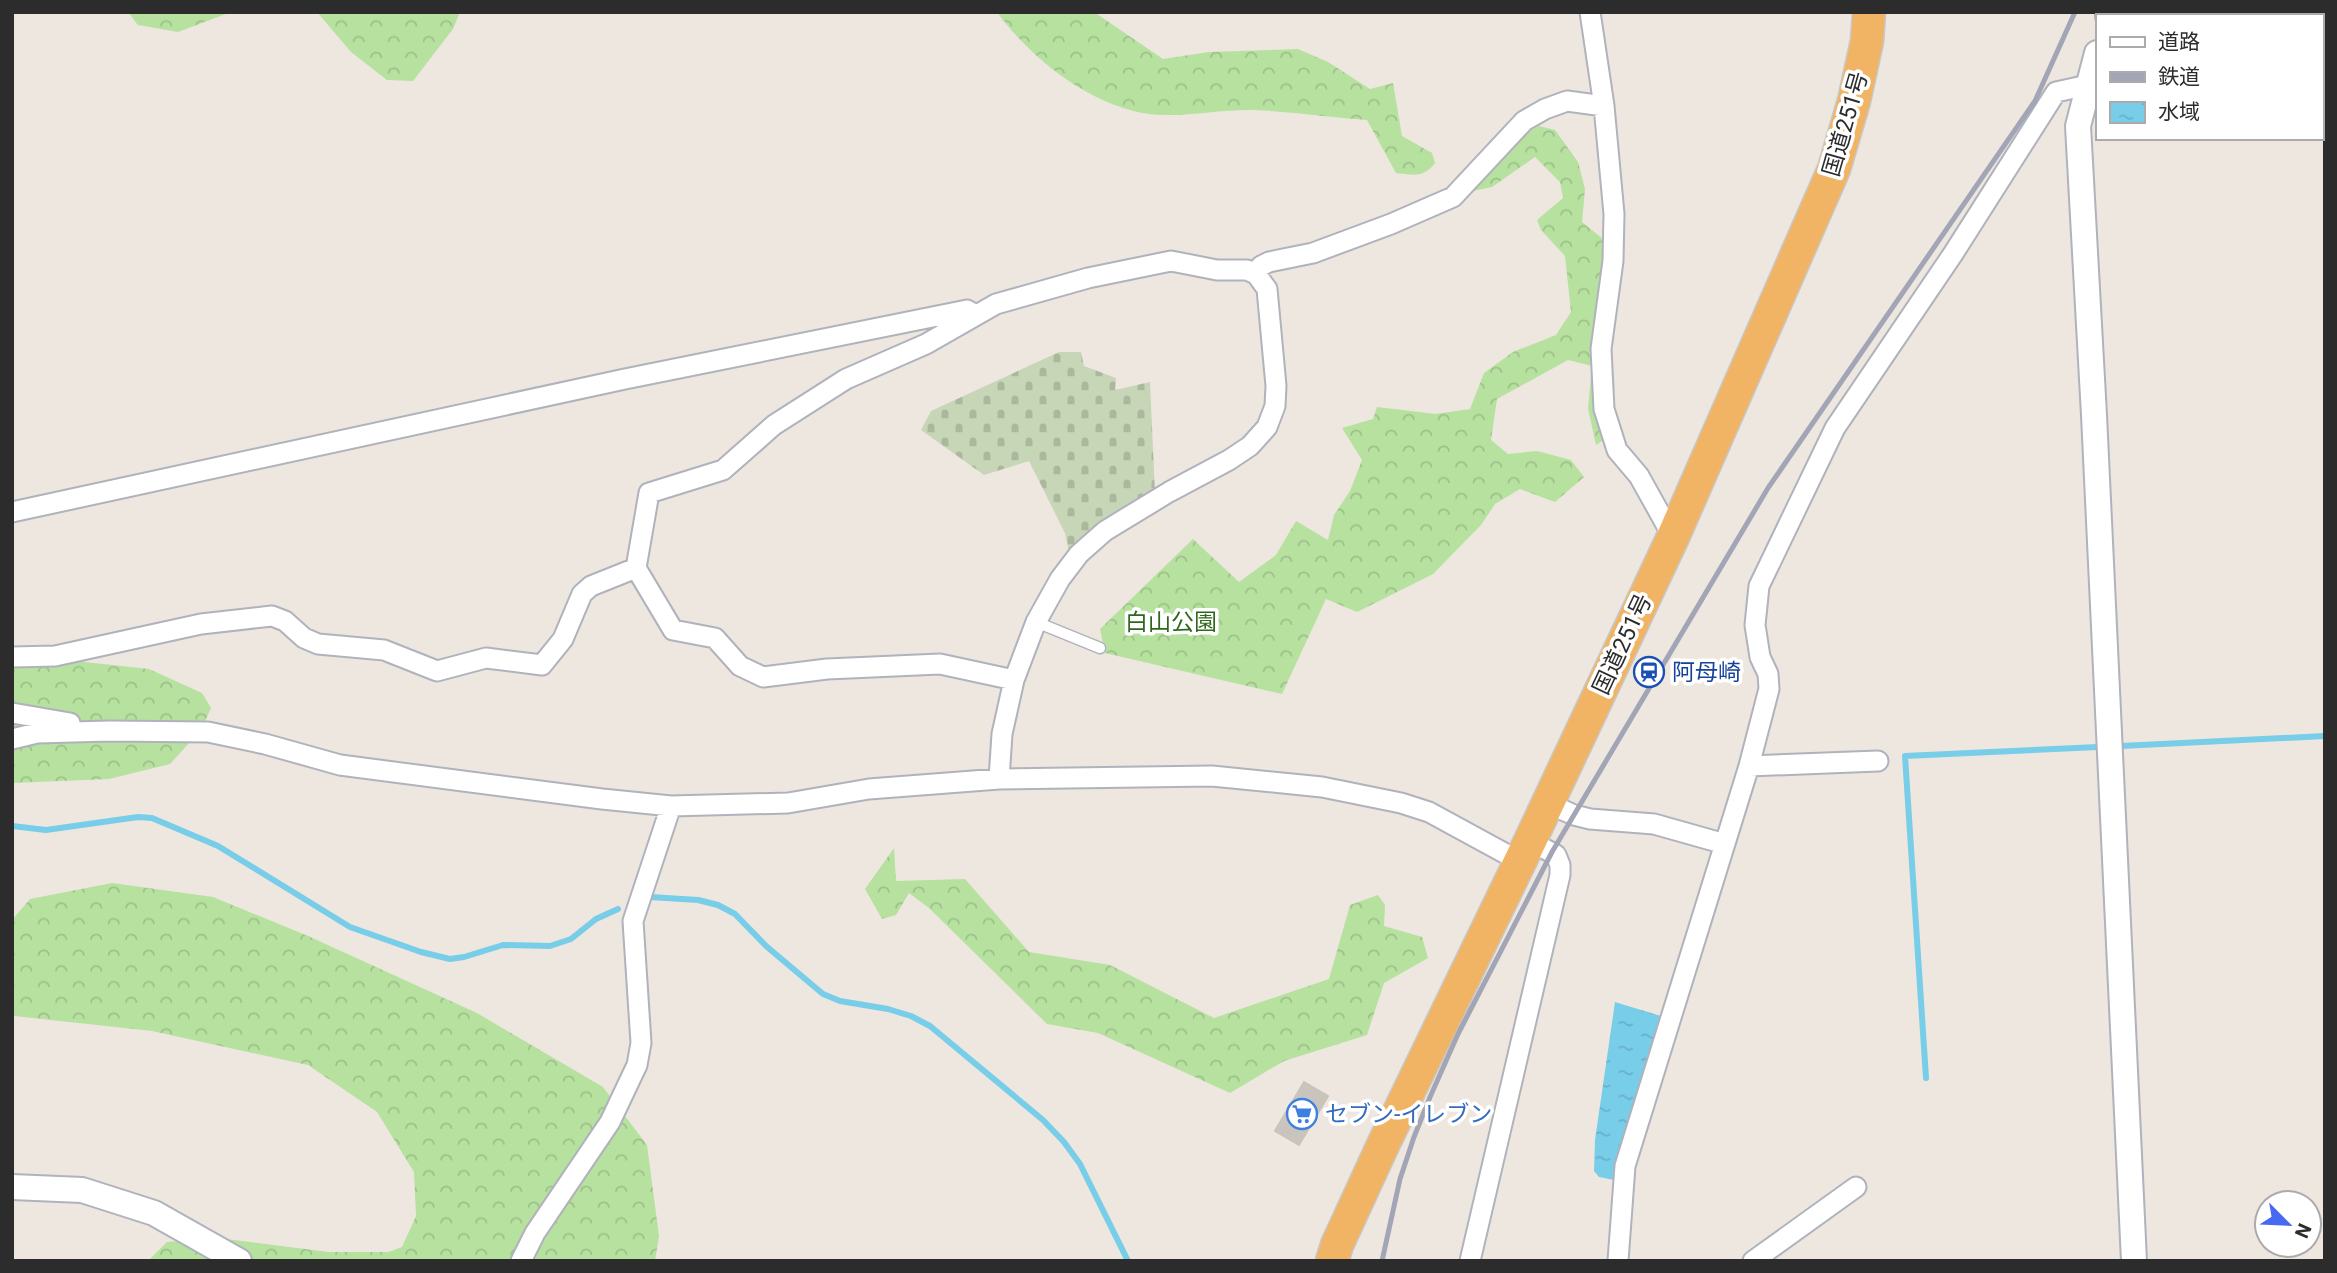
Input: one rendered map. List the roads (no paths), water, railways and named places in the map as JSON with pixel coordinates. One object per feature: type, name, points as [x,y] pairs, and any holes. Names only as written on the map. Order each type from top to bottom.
[{"type":"highway","name":"国道251号","points":[[1332,1261],[1383,1145],[1673,537],[1834,169],[1857,89],[1867,41],[1869,12]]},
{"type":"street","points":[[1590,12],[1604,106],[1614,214],[1613,261],[1601,349],[1604,409],[1617,450],[1639,476],[1673,537]]},
{"type":"street","points":[[2096,57],[2078,126],[2134,1261]]},
{"type":"street","points":[[1618,1261],[1625,1166],[1749,766],[1769,689],[1768,674],[1760,657],[1755,625],[1759,586],[1835,428],[1953,254],[2056,93],[2088,85]]},
{"type":"street","points":[[1256,274],[1261,266],[1269,262],[1313,253],[1453,197],[1524,121],[1545,109],[1567,101],[1604,106]]},
{"type":"street","points":[[999,779],[1002,734],[1014,680],[1036,622],[1060,579],[1079,554],[1105,531],[1250,446],[1267,427],[1275,406],[1276,386],[1267,289],[1256,274],[1247,270],[1217,270],[1171,261],[1088,278],[996,303],[926,344],[846,379],[774,425],[723,470],[649,493],[636,568],[673,631],[715,638],[740,666],[763,677],[827,669],[940,664],[1014,680]]},
{"type":"street","points":[[12,512],[625,379],[967,310],[976,315]]},
{"type":"street","points":[[12,657],[55,656],[201,624],[272,616],[285,621],[304,638],[318,644],[384,650],[437,671],[486,658],[542,665],[563,639],[582,594],[591,586],[636,568]]},
{"type":"street","points":[[12,713],[109,730]]},
{"type":"street","points":[[12,739],[37,733],[109,730],[208,732],[265,744],[340,765],[671,806],[788,803],[869,789],[999,779],[1212,776],[1322,787],[1401,803],[1525,851],[1556,855],[1560,875],[1469,1261]]},
{"type":"street","points":[[1749,766],[1878,761]]},
{"type":"street","points":[[1547,803],[1574,816],[1654,824],[1725,844]]},
{"type":"street","points":[[522,1261],[535,1233],[610,1122],[637,1065],[640,1043],[633,921],[671,806]]},
{"type":"street","points":[[1753,1261],[1856,1187]]},
{"type":"street","points":[[12,1188],[82,1190],[153,1213],[239,1261]]},
{"type":"lane","points":[[1036,622],[1100,648]]},
{"type":"water","points":[[1615,1002],[1664,1017],[1622,1144],[1614,1180],[1599,1177],[1594,1171],[1595,1140]]},
{"type":"waterway","points":[[2121,746],[2325,736]]},
{"type":"waterway","points":[[1926,1078],[1905,756],[2098,747]]},
{"type":"waterway","points":[[12,826],[46,830],[138,817],[152,818],[218,846],[350,927],[421,952],[450,959],[503,945],[550,946],[571,939],[596,919],[618,909]]},
{"type":"waterway","points":[[650,897],[698,900],[718,905],[735,914],[766,946],[823,994],[840,1001],[888,1009],[911,1016],[930,1026],[1043,1120],[1064,1142],[1080,1164],[1128,1261]]},
{"type":"railway","points":[[1382,1261],[1400,1179],[1430,1097],[1458,1034],[1552,852],[1768,488],[2035,101],[2075,12]]},
{"type":"place","name":"阿母崎","points":[[1649,672]]},
{"type":"place","name":"セブン-イレブン","points":[[1302,1114]]},
{"type":"park label","name":"白山公園","points":[[1171,622]]}]
